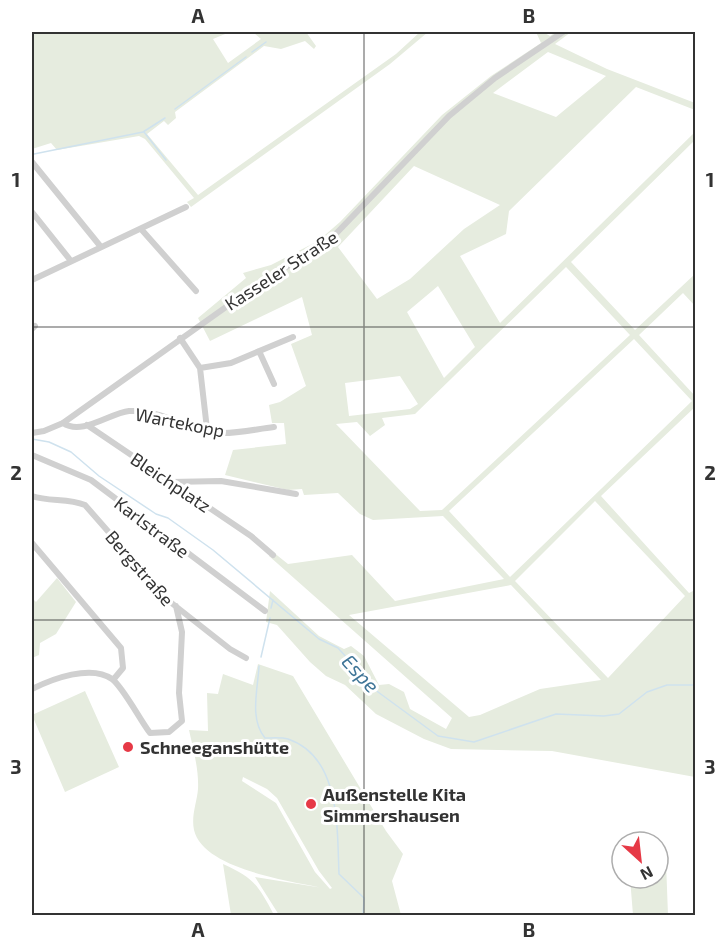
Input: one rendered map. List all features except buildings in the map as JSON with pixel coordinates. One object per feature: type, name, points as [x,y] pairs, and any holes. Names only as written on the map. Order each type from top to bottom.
[{"type":"street","name":"Kasseler Straße","points":[[32,433],[63,423],[261,282],[327,243],[449,116],[495,78],[563,32]]},
{"type":"street","points":[[32,162],[101,247]]},
{"type":"street","points":[[32,280],[186,207]]},
{"type":"street","points":[[32,212],[72,261]]},
{"type":"street","points":[[141,229],[196,291]]},
{"type":"street","points":[[200,368],[231,363],[293,337]]},
{"type":"street","points":[[180,338],[200,368],[207,429]]},
{"type":"street","points":[[259,351],[274,384]]},
{"type":"street","name":"Wartekopp","points":[[87,424],[127,411],[145,412],[222,433],[274,427]]},
{"type":"street","points":[[63,423],[70,426],[87,424]]},
{"type":"street","name":"Bleichplatz","points":[[87,424],[251,536],[273,555]]},
{"type":"street","name":"Karlstraße","points":[[32,455],[91,480],[265,611]]},
{"type":"street","points":[[171,482],[221,481],[296,494]]},
{"type":"street","name":"Bergstraße","points":[[32,496],[43,500],[75,501],[85,505],[176,606],[183,642],[179,693],[183,715],[179,725],[169,732],[150,733],[112,680]]},
{"type":"street","points":[[32,543],[121,648],[123,668],[112,680],[91,673],[67,677],[32,689]]},
{"type":"street","points":[[176,606],[230,650],[246,658]]},
{"type":"shaded area","points":[[32,32],[230,32],[213,39],[228,63],[261,39],[253,32],[306,32],[316,46],[314,49],[305,41],[281,49],[264,46],[175,112],[176,118],[168,125],[164,121],[147,134],[198,195],[396,54],[420,32],[428,32],[390,64],[191,207],[187,202],[194,198],[145,139],[139,136],[57,150],[51,143],[32,149]]},
{"type":"shaded area","points":[[536,32],[543,32],[550,36],[556,32],[571,32],[555,44],[607,69],[695,103],[695,110],[636,87],[509,211],[506,234],[460,256],[500,323],[695,132],[695,140],[571,262],[635,330],[695,274],[695,306],[683,293],[639,335],[695,396],[695,407],[601,496],[689,593],[695,590],[695,777],[552,751],[451,749],[424,739],[376,714],[345,685],[326,676],[310,662],[277,625],[266,622],[270,591],[319,636],[344,649],[351,646],[364,656],[379,685],[389,684],[404,692],[410,709],[446,729],[452,718],[269,556],[273,552],[288,564],[352,555],[395,601],[504,579],[443,516],[373,520],[360,514],[338,493],[304,495],[302,489],[288,490],[225,475],[233,450],[286,444],[284,423],[272,423],[269,405],[280,402],[306,386],[291,344],[312,335],[302,297],[210,341],[198,318],[246,278],[243,273],[271,265],[318,241],[340,222],[442,115],[491,76],[541,43]],"holes":[[[548,52],[606,76],[556,117],[493,93]],[[414,166],[500,205],[464,229],[410,279],[377,299],[338,247]],[[566,267],[630,335],[442,510],[420,511],[336,424],[357,422],[370,436],[385,425],[382,418],[415,414]],[[438,286],[475,347],[444,378],[407,312]],[[634,339],[692,401],[510,577],[449,511]],[[400,376],[418,404],[410,409],[349,416],[345,383]],[[595,501],[685,596],[608,678],[515,581]],[[511,585],[601,680],[540,689],[480,715],[469,717],[349,615]]]},
{"type":"shaded area","points":[[57,578],[76,602],[56,634],[40,643],[39,655],[32,658],[32,598],[36,602]]},
{"type":"shaded area","points":[[258,664],[293,676],[386,831],[403,854],[392,881],[401,915],[279,915],[255,877],[323,888],[270,877],[230,864],[213,855],[201,843],[193,825],[198,782],[189,730],[208,731],[207,693],[218,694],[223,674],[253,685]],"holes":[[[243,777],[267,789],[277,798],[319,871],[332,888],[330,889],[315,872],[276,803],[242,781]]]},
{"type":"shaded area","points":[[85,691],[119,767],[65,792],[32,715]]},
{"type":"shaded area","points":[[223,864],[249,878],[264,896],[274,915],[231,915]]},
{"type":"shaded area","points":[[631,890],[667,890],[668,915],[633,915]]},
{"type":"waterway","points":[[252,52],[266,42]]},
{"type":"waterway","points":[[175,109],[246,57]]},
{"type":"waterway","points":[[34,154],[143,132],[165,118]]},
{"type":"waterway","points":[[144,132],[166,160]]},
{"type":"waterway","name":"Espe","points":[[32,439],[49,442],[71,452],[99,476],[156,514],[168,518],[213,550],[319,639],[338,648],[378,692],[438,736],[474,742],[556,714],[604,716],[619,714],[647,692],[667,685],[696,685]]},
{"type":"waterway","name":"Espe","points":[[271,608],[273,600]]},
{"type":"waterway","points":[[261,657],[270,618]]},
{"type":"waterway","points":[[259,666],[256,713],[260,730],[265,738],[288,739],[305,748],[318,761],[333,796],[338,836],[339,874],[364,898],[363,916]]},
{"type":"place","name":"Schneeganshütte","points":[[128,747]]},
{"type":"place","name":"Außenstelle Kita Simmershausen","points":[[311,804]]}]
